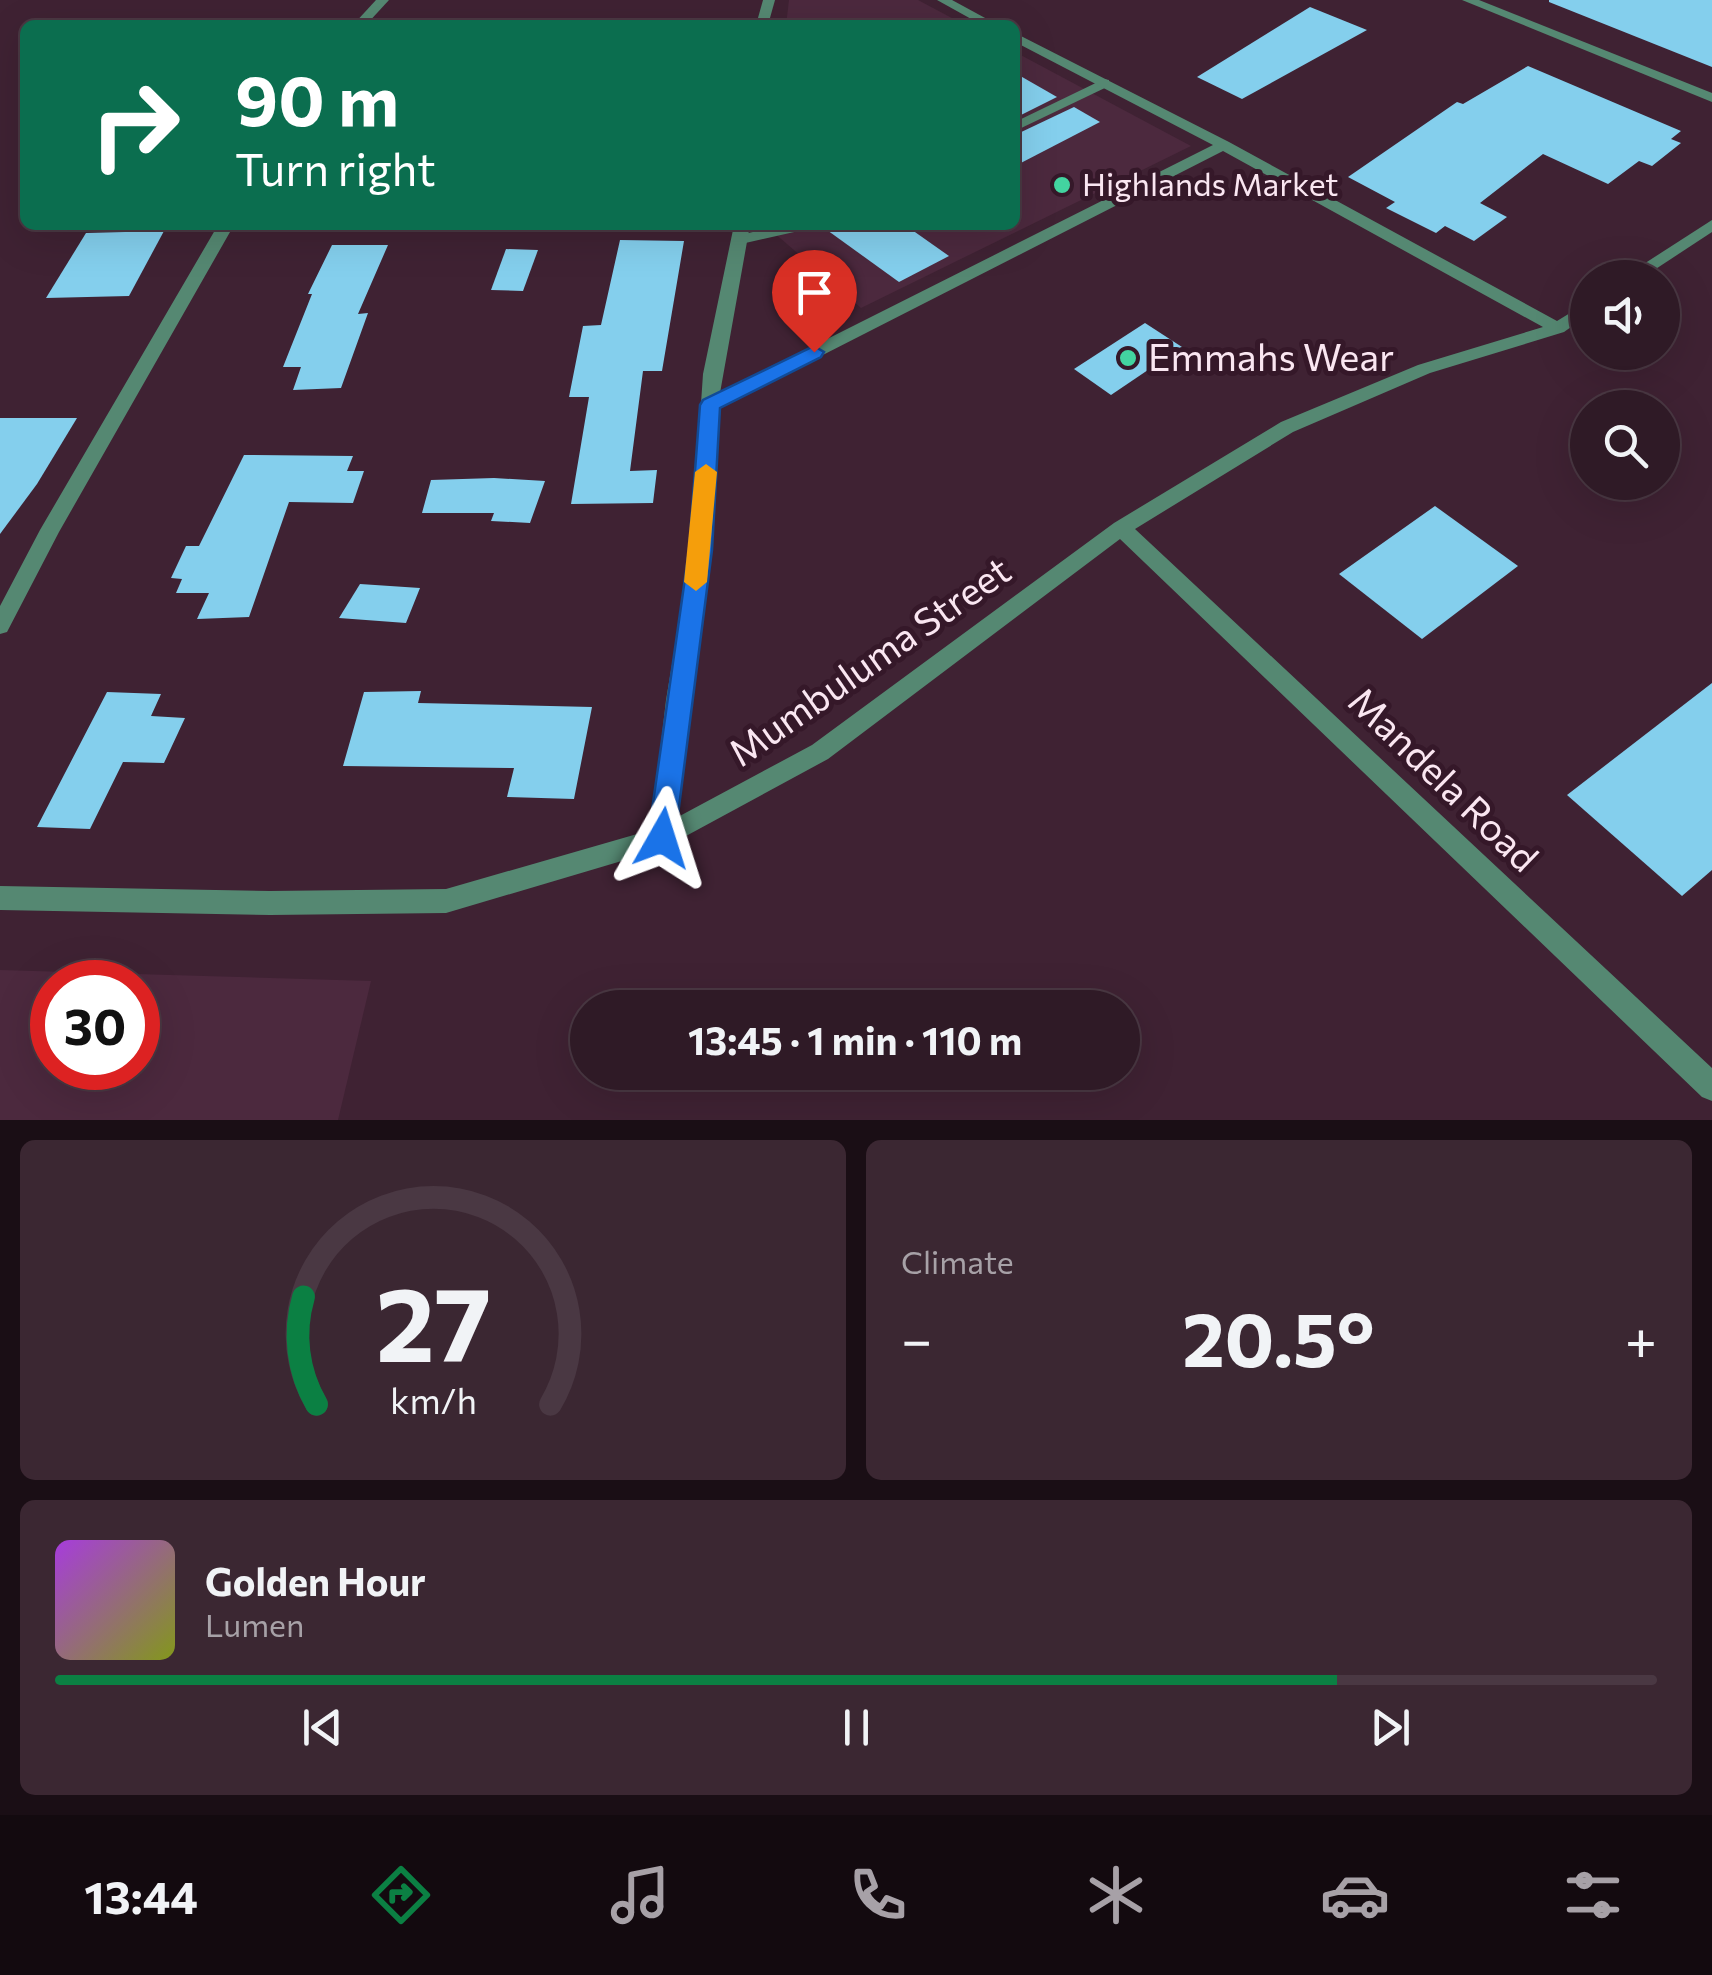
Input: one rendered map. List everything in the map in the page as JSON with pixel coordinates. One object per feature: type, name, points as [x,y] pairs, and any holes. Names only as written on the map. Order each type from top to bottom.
[{"type":"street","points":[[364,20],[383,0]]},
{"type":"street","points":[[943,0],[982,20]]},
{"type":"street","points":[[1468,0],[1712,98]]},
{"type":"street","points":[[1020,40],[1224,145],[1558,328]]},
{"type":"street","points":[[1020,125],[1104,83]]},
{"type":"street","points":[[710,405],[1224,145]]},
{"type":"street","points":[[1658,260],[1712,225]]},
{"type":"street","points":[[0,626],[50,530],[223,230]]},
{"type":"street","points":[[662,838],[700,550],[712,374],[742,232]]},
{"type":"street","name":"Mumbuluma Street","points":[[0,898],[446,902],[662,838],[820,752],[1121,528],[1288,426],[1424,369],[1558,328],[1570,320]]},
{"type":"street","name":"Mandela Road","points":[[1121,528],[1711,1085]]},
{"type":"shaded area","points":[[789,0],[918,0],[956,20],[787,20]]},
{"type":"shaded area","name":"Highlands Market","points":[[1020,55],[1191,146],[1020,230]]},
{"type":"shaded area","name":"Highlands Market","points":[[771,230],[1020,230],[861,308]]},
{"type":"shaded area","points":[[0,970],[30,971],[30,1090],[160,1090],[160,975],[371,981],[338,1120],[0,1120]]},
{"type":"building","points":[[1712,0],[1712,67],[1549,2]]},
{"type":"building","points":[[1310,7],[1367,30],[1242,99],[1197,77]]},
{"type":"building","points":[[1528,66],[1681,131],[1671,139],[1681,143],[1652,166],[1639,161],[1608,184],[1543,154],[1480,203],[1507,217],[1474,241],[1445,226],[1436,233],[1386,208],[1395,202],[1348,177],[1457,102],[1463,104]]},
{"type":"building","points":[[1020,76],[1057,97],[1020,116]]},
{"type":"building","points":[[1074,107],[1100,122],[1020,163],[1020,133]]},
{"type":"building","points":[[827,230],[912,230],[949,256],[899,282]]},
{"type":"building","points":[[164,231],[129,296],[46,298],[86,233]]},
{"type":"building","points":[[620,240],[684,241],[662,371],[643,371],[630,471],[657,470],[653,503],[571,504],[589,397],[569,397],[583,326],[601,325]]},
{"type":"building","points":[[332,245],[388,245],[358,314],[368,313],[341,388],[293,390],[301,367],[283,367],[312,294],[308,294]]},
{"type":"building","points":[[506,249],[538,250],[523,291],[491,290]]},
{"type":"building","name":"Emmahs Wear","points":[[1145,323],[1182,347],[1111,395],[1074,369]]},
{"type":"building","points":[[0,418],[77,418],[37,484],[0,534]]},
{"type":"building","points":[[244,455],[353,456],[347,471],[364,471],[353,503],[289,502],[249,617],[197,619],[209,593],[176,593],[182,579],[171,578],[186,546],[199,546]]},
{"type":"building","points":[[431,480],[545,481],[530,523],[491,521],[494,513],[422,513]]},
{"type":"building","points":[[1435,506],[1518,566],[1422,639],[1339,574]]},
{"type":"building","points":[[360,584],[420,588],[406,623],[339,618]]},
{"type":"building","points":[[1712,683],[1712,870],[1682,896],[1567,795]]},
{"type":"building","points":[[421,691],[418,703],[592,707],[574,799],[507,797],[514,768],[343,766],[364,692]]},
{"type":"building","points":[[107,692],[161,694],[151,716],[185,718],[164,763],[123,762],[90,829],[37,827]]},
{"type":"slow traffic","points":[[696,582],[706,472]]},
{"type":"place","name":"Highlands Market","points":[[1062,185]]},
{"type":"place","name":"Emmahs Wear","points":[[1128,358]]},
{"type":"route","points":[[662,838],[677,700],[700,550],[710,405],[814,352]]}]
